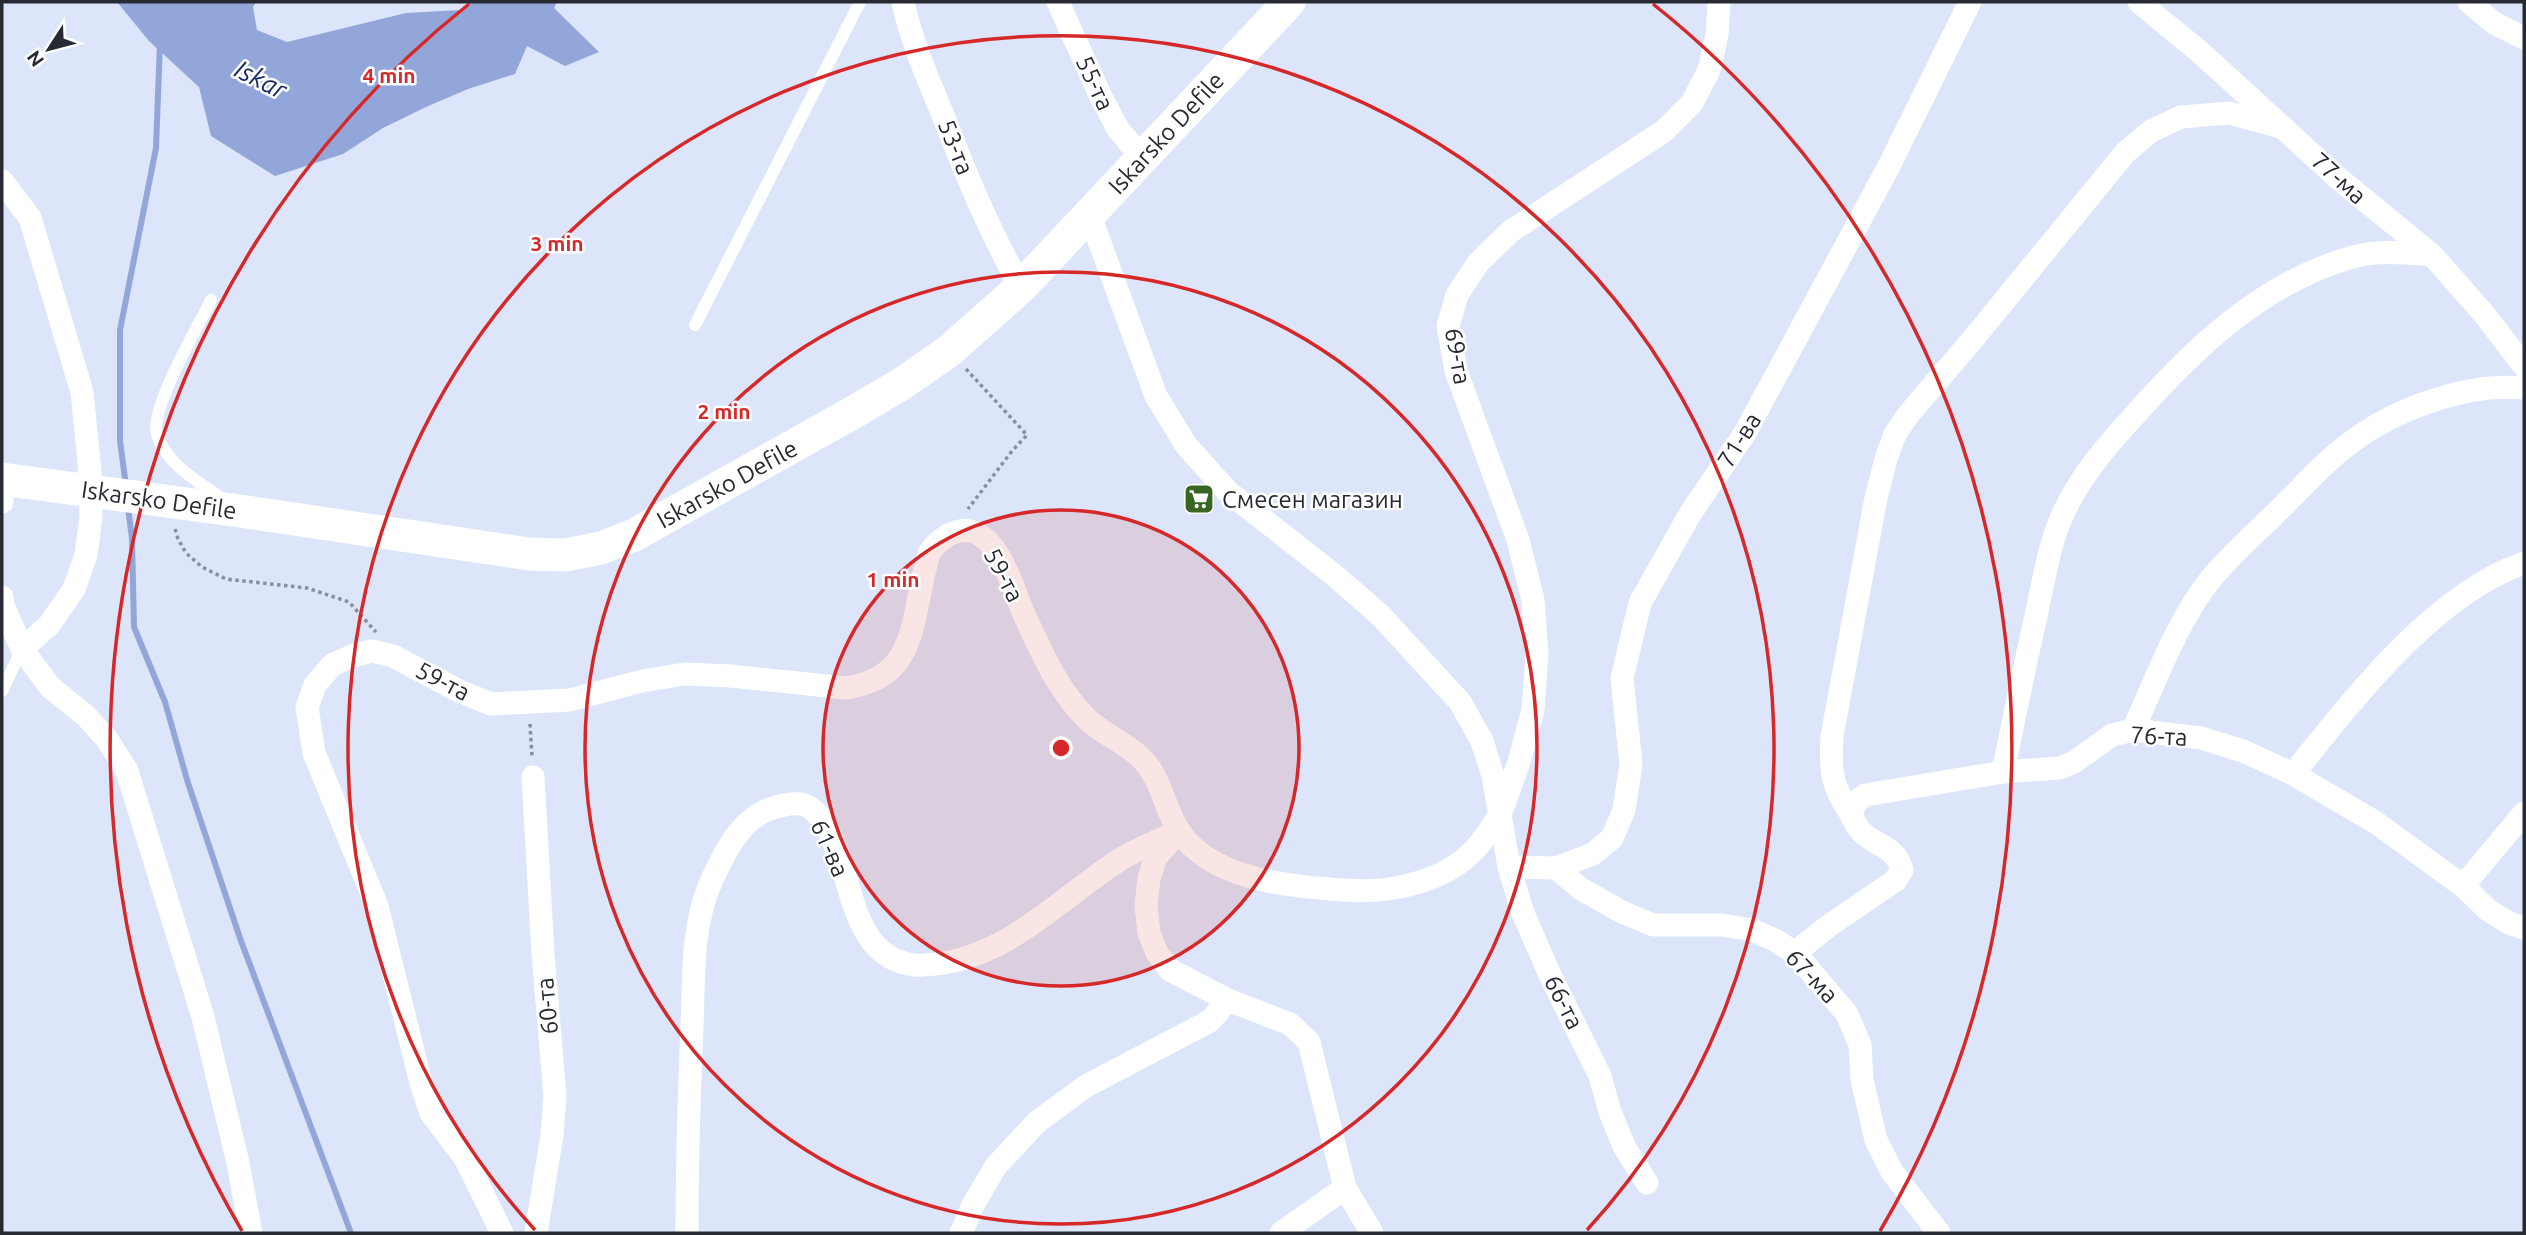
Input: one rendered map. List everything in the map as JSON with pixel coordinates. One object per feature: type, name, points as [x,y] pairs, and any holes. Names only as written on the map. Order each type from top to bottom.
[{"type":"main road","name":"Iskarsko Defile","points":[[2,487],[53,486],[156,499],[529,554],[565,555],[601,548],[634,536],[808,439],[903,383],[949,351],[1021,287],[1289,2]]},
{"type":"street","name":"53-та","points":[[903,2],[924,68],[972,187],[1000,250],[1021,287]]},
{"type":"street","name":"55-та","points":[[1058,2],[1106,108],[1118,129],[1143,159]]},
{"type":"street","name":"69-та","points":[[1500,815],[1519,762],[1533,710],[1537,654],[1533,600],[1518,540],[1456,371],[1448,326],[1457,295],[1478,262],[1511,231],[1664,131],[1692,103],[1709,70],[1717,35],[1719,2]]},
{"type":"street","name":"71-ва","points":[[1556,868],[1593,854],[1603,846],[1612,838],[1624,810],[1631,764],[1622,678],[1640,603],[1690,514],[1745,433],[1889,166],[1970,2]]},
{"type":"street","name":"77-ма","points":[[2139,2],[2356,194],[2432,255],[2484,314],[2524,366]]},
{"type":"street","points":[[2469,2],[2494,23],[2524,37]]},
{"type":"street","points":[[1795,953],[1845,914],[1896,880],[1902,870],[1899,859],[1888,848],[1859,829],[1833,784],[1830,767],[1832,736],[1876,498],[1885,459],[1895,434],[2125,153],[2151,131],[2181,117],[2230,113],[2284,128]]},
{"type":"street","points":[[2,181],[30,218],[82,393],[90,472],[91,517],[86,555],[74,589],[49,625],[22,649]]},
{"type":"street","points":[[1090,216],[1156,396],[1186,445],[1227,491],[1334,575],[1380,615],[1460,702],[1482,741],[1493,776],[1500,815]]},
{"type":"street","points":[[2003,772],[2046,570],[2062,514],[2090,469],[2123,428],[2178,366],[2225,325],[2264,297],[2312,272],[2355,256],[2392,253],[2432,255]]},
{"type":"street","points":[[2133,730],[2175,638],[2210,580],[2345,447],[2379,423],[2431,401],[2474,391],[2524,388]]},
{"type":"street","name":"59-та","points":[[502,1233],[465,1158],[431,1112],[421,1083],[377,906],[314,752],[307,707],[315,685],[332,665],[352,656],[372,651],[393,656],[459,691],[491,704],[570,700],[642,681],[685,674],[846,688],[864,686],[897,662],[911,633],[929,554],[941,540],[951,534],[970,531],[985,539],[999,556],[1051,672],[1069,700],[1090,722],[1141,757],[1157,780],[1179,831],[1202,853],[1225,868],[1264,880],[1314,888],[1357,892],[1405,886],[1444,872],[1475,850],[1500,815]]},
{"type":"street","points":[[2293,774],[2377,671],[2434,619],[2478,585],[2524,563]]},
{"type":"street","points":[[2,597],[22,649],[50,687],[86,716],[107,739],[127,771],[203,1017],[238,1163],[251,1233]]},
{"type":"street","name":"76-та","points":[[1851,814],[1856,802],[1865,795],[2003,772],[2060,768],[2074,762],[2112,735],[2133,730],[2201,738],[2243,751],[2293,774],[2375,821],[2463,886],[2488,911],[2524,928]]},
{"type":"street","name":"60-та","points":[[533,777],[543,954],[555,1096],[552,1135],[536,1233]]},
{"type":"street","name":"61-ва","points":[[687,1233],[695,945],[705,896],[721,859],[739,831],[764,810],[791,803],[812,809],[827,829],[855,909],[870,938],[892,960],[916,965],[950,962],[984,953],[1016,936],[1119,860],[1179,831]]},
{"type":"street","points":[[2463,886],[2524,813]]},
{"type":"street","name":"66-та","points":[[1500,815],[1509,867],[1522,913],[1600,1076],[1610,1112],[1624,1146],[1647,1183]]},
{"type":"street","points":[[1179,831],[1156,857],[1149,878],[1146,906],[1149,933],[1157,953],[1170,970],[1228,1000],[1290,1024],[1309,1042],[1345,1188],[1372,1233]]},
{"type":"street","points":[[1509,867],[1556,868]]},
{"type":"street","name":"67-ма","points":[[1556,868],[1581,889],[1622,912],[1653,925],[1721,925],[1752,930],[1795,953],[1847,1014],[1860,1045],[1862,1080],[1876,1140],[1892,1172],[1939,1233]]},
{"type":"street","points":[[961,1233],[973,1205],[996,1166],[1037,1122],[1086,1086],[1210,1021],[1228,1000]]},
{"type":"street","points":[[1281,1233],[1345,1188]]},
{"type":"lane","points":[[695,325],[860,2]]},
{"type":"lane","points":[[211,300],[164,395],[156,415],[157,434],[166,452],[183,471],[240,511]]},
{"type":"lane","points":[[2,691],[22,649]]},
{"type":"path","points":[[949,351],[1027,435],[975,497],[951,534]]},
{"type":"path","points":[[156,499],[186,553],[202,567],[226,579],[307,588],[349,603],[393,656]]},
{"type":"path","points":[[529,703],[533,777]]},
{"type":"water","name":"Iskar","points":[[117,2],[256,2],[253,7],[257,30],[287,42],[406,13],[460,10],[470,2],[557,2],[554,8],[599,52],[565,66],[527,46],[515,74],[468,89],[426,107],[383,128],[343,154],[275,176],[211,136],[199,87],[149,41]]},
{"type":"waterway","points":[[126,486],[120,441],[120,330],[156,148],[160,42]]},
{"type":"waterway","points":[[128,507],[132,539],[134,627],[165,702],[188,783],[241,941],[351,1233]]},
{"type":"place","name":"Смесен магазин","points":[[1199,499]]}]
